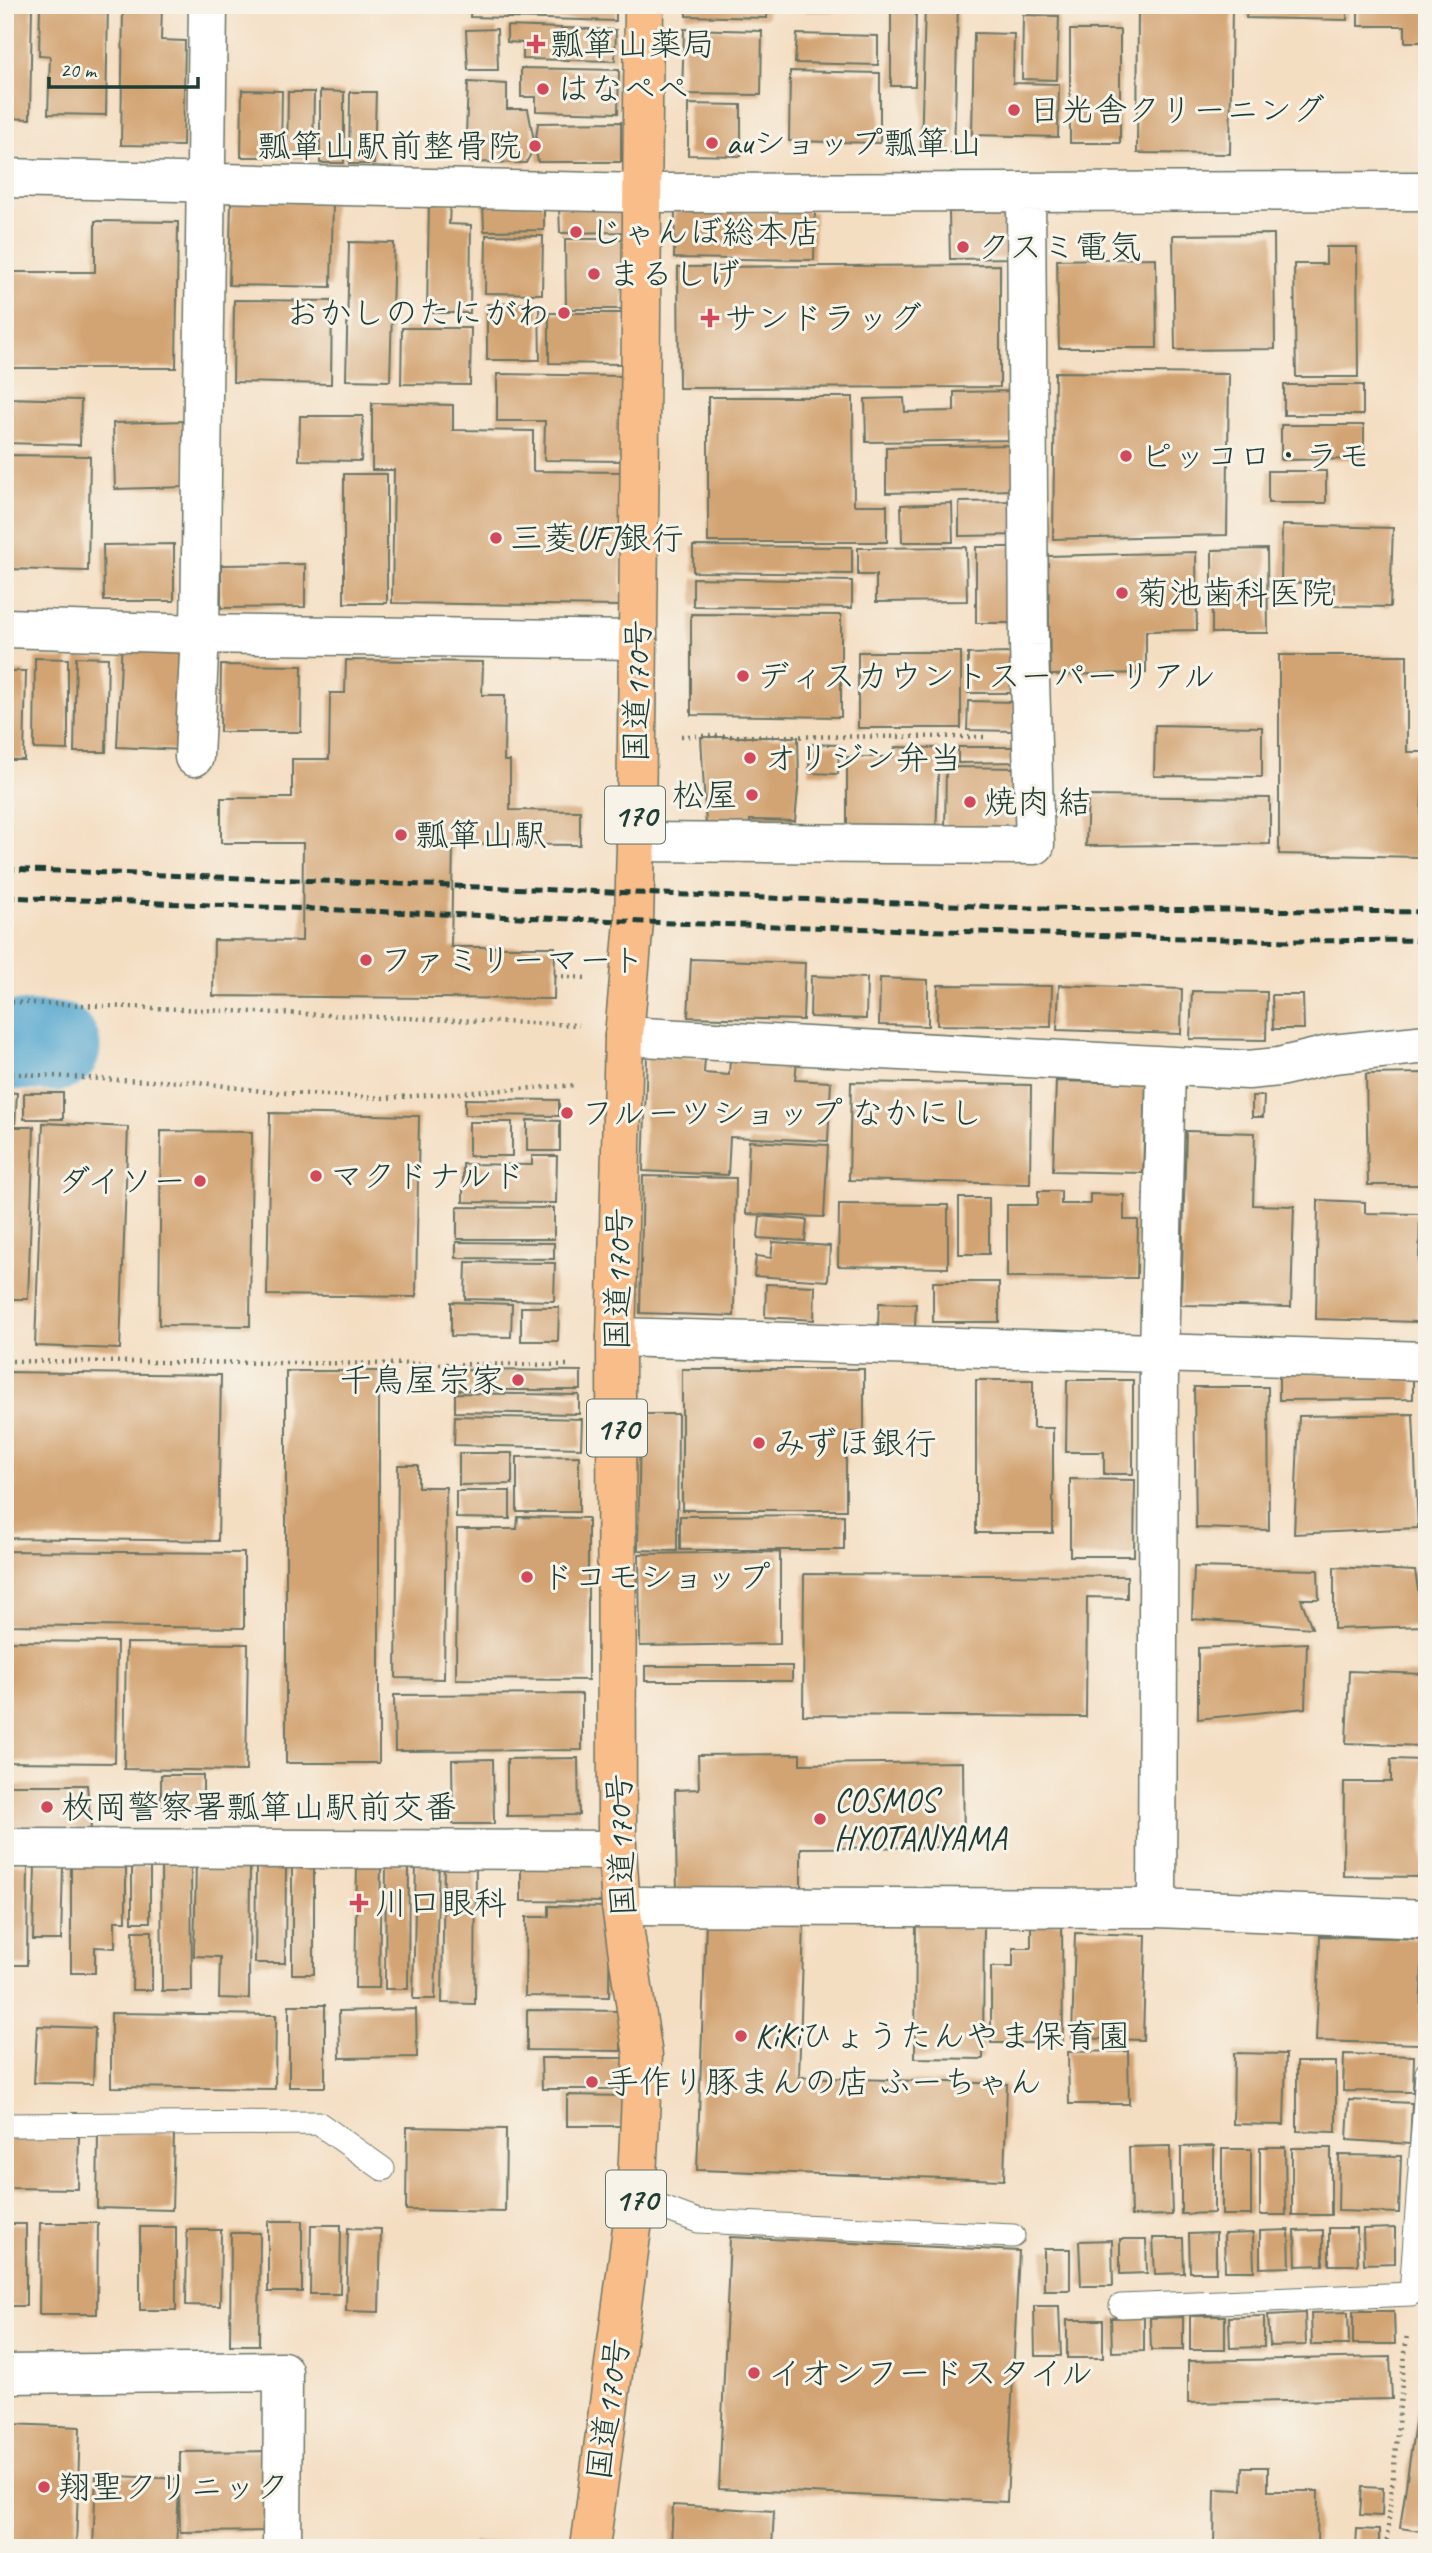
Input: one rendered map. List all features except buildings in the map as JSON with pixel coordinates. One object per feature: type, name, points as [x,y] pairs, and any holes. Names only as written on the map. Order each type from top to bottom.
[{"type":"highway","name":"国道170号","points":[[590,2548],[636,2198],[654,1907],[617,1850],[617,1351],[624,1036],[634,922],[636,842],[644,5]]},
{"type":"street","points":[[194,757],[200,634],[208,5]]},
{"type":"street","points":[[5,178],[642,193],[1427,191]]},
{"type":"street","points":[[636,842],[1035,845],[1031,737],[1026,193]]},
{"type":"street","points":[[5,628],[200,634],[638,640]]},
{"type":"street","points":[[624,1036],[1248,1070],[1279,1067],[1333,1054],[1427,1044]]},
{"type":"street","points":[[1157,1908],[1159,1355],[1166,1067]]},
{"type":"street","points":[[617,1351],[1159,1355],[1427,1361]]},
{"type":"street","points":[[5,1848],[617,1850]]},
{"type":"street","points":[[654,1907],[1157,1908],[1427,1919]]},
{"type":"street","points":[[5,2374],[283,2371],[282,2548]]},
{"type":"lane","points":[[1121,2306],[1411,2294],[1427,2073]]},
{"type":"lane","points":[[5,2125],[318,2123],[383,2169]]},
{"type":"lane","points":[[636,2198],[698,2221],[1013,2236]]},
{"type":"path","points":[[636,734],[701,737],[1031,737]]},
{"type":"path","points":[[555,976],[590,978]]},
{"type":"path","points":[[5,1002],[588,1025]]},
{"type":"path","points":[[5,1073],[195,1082],[269,1092],[386,1098],[582,1084]]},
{"type":"path","points":[[5,1361],[617,1351]]},
{"type":"path","points":[[1386,2548],[1411,2294]]},
{"type":"waterway","points":[[5,1045],[56,1047]]},
{"type":"railway","points":[[5,869],[1030,908],[1427,912]]},
{"type":"railway","points":[[5,897],[672,923],[1289,941],[1427,940]]},
{"type":"place","name":"瓢箪山薬局","points":[[536,44]]},
{"type":"place","name":"はなぺぺ","points":[[543,89]]},
{"type":"place","name":"日光舎クリーニング","points":[[1014,110]]},
{"type":"place","name":"auショップ瓢箪山","points":[[712,143]]},
{"type":"place","name":"瓢箪山駅前整骨院","points":[[535,146]]},
{"type":"place","name":"じゃんぼ総本店","points":[[576,232]]},
{"type":"place","name":"クスミ電気","points":[[963,247]]},
{"type":"place","name":"まるしげ","points":[[594,274]]},
{"type":"place","name":"おかしのたにがわ","points":[[564,313]]},
{"type":"place","name":"サンドラッグ","points":[[710,318]]},
{"type":"place","name":"ピッコロ・ラモ","points":[[1126,456]]},
{"type":"place","name":"三菱UFJ銀行","points":[[496,538]]},
{"type":"place","name":"菊池歯科医院","points":[[1122,593]]},
{"type":"place","name":"ディスカウントスーパーリアル","points":[[743,676]]},
{"type":"place","name":"オリジン弁当","points":[[750,758]]},
{"type":"place","name":"松屋","points":[[752,795]]},
{"type":"place","name":"焼肉 結","points":[[970,802]]},
{"type":"place","name":"瓢箪山駅","points":[[401,835]]},
{"type":"place","name":"ファミリーマート","points":[[366,960]]},
{"type":"place","name":"フルーツショップ なかにし","points":[[567,1113]]},
{"type":"place","name":"マクドナルド","points":[[316,1176]]},
{"type":"place","name":"ダイソー","points":[[200,1181]]},
{"type":"place","name":"千鳥屋宗家","points":[[518,1380]]},
{"type":"place","name":"みずほ銀行","points":[[759,1443]]},
{"type":"place","name":"ドコモショップ","points":[[527,1577]]},
{"type":"place","name":"枚岡警察署瓢箪山駅前交番","points":[[47,1807]]},
{"type":"place","name":"COSMOS HYOTANYAMA","points":[[820,1819]]},
{"type":"place","name":"川口眼科","points":[[359,1903]]},
{"type":"place","name":"KiKiひょうたんやま保育園","points":[[741,2036]]},
{"type":"place","name":"手作り豚まんの店 ふーちゃん","points":[[592,2082]]},
{"type":"place","name":"イオンフードスタイル","points":[[754,2373]]},
{"type":"place","name":"翔聖クリニック","points":[[44,2487]]}]
